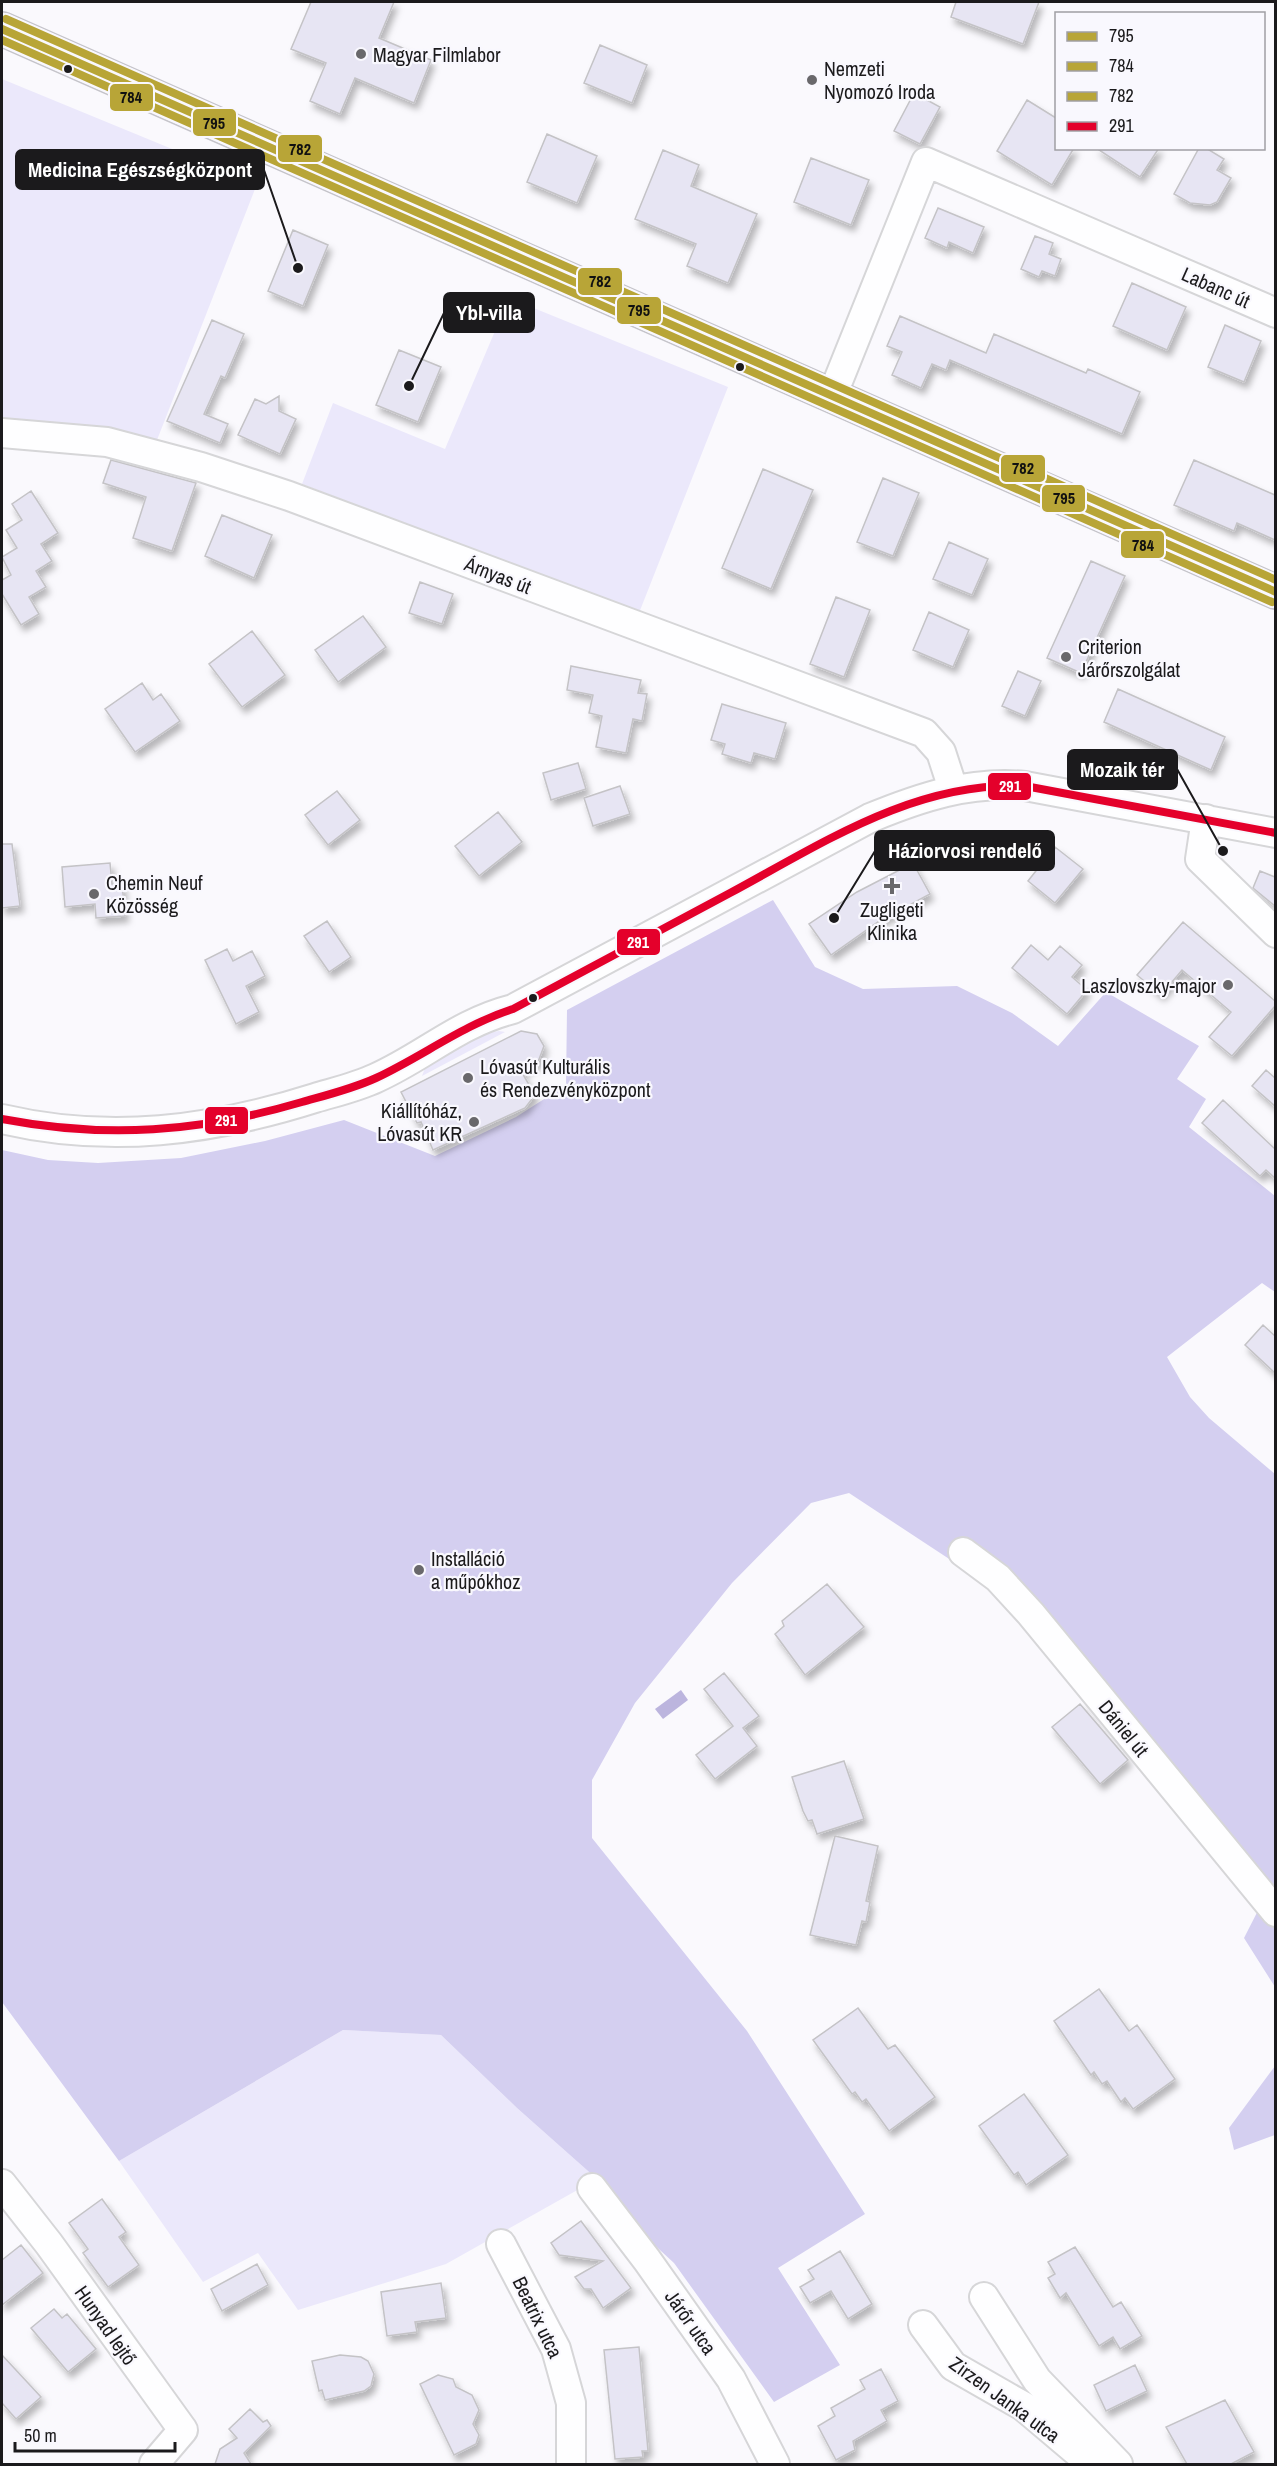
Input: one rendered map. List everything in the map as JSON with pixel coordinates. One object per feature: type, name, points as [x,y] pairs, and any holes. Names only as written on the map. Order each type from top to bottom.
[{"type":"main road","points":[[2,29],[1275,591]]},
{"type":"street","name":"Labanc út","points":[[832,396],[926,162],[1275,313]]},
{"type":"street","name":"Árnyas út","points":[[2,433],[107,442],[201,467],[290,496],[924,733],[941,752],[953,789]]},
{"type":"street","points":[[2,1119],[47,1130],[101,1133],[179,1130],[288,1107],[375,1078],[474,1022],[513,1009],[870,818],[923,797],[953,789],[992,784],[1025,786],[1275,833]]},
{"type":"street","points":[[1206,819],[1200,859],[1275,933]]},
{"type":"street","name":"Dániel út","points":[[963,1552],[998,1578],[1031,1614],[1275,1912]]},
{"type":"street","name":"Hunyad lejtő","points":[[2,2184],[49,2244],[183,2430],[158,2464]]},
{"type":"street","name":"Járőr utca","points":[[592,2188],[647,2260],[731,2379],[775,2464]]},
{"type":"street","name":"Beatrix utca","points":[[501,2244],[556,2349],[571,2403],[571,2464]]},
{"type":"street","name":"Zirzen Janka utca","points":[[984,2297],[1037,2380],[1118,2464]]},
{"type":"street","name":"Zirzen Janka utca","points":[[923,2325],[953,2366],[1023,2406],[1081,2455],[1096,2464]]},
{"type":"shaded area","points":[[2,79],[257,184],[157,440],[62,425],[2,421]]},
{"type":"shaded area","points":[[509,298],[728,387],[639,613],[302,484],[333,403],[445,449]]},
{"type":"shaded area","points":[[773,900],[815,967],[863,989],[957,986],[1012,1013],[1058,1046],[1106,992],[1199,1046],[1177,1079],[1206,1099],[1189,1127],[1275,1196],[1275,1292],[1262,1283],[1167,1357],[1190,1397],[1209,1418],[1275,1474],[1275,1987],[1244,1938],[1269,1889],[1019,1605],[849,1493],[811,1503],[732,1583],[635,1703],[592,1780],[592,1838],[747,2031],[865,2214],[778,2268],[840,2365],[774,2402],[674,2263],[612,2206],[597,2179],[517,2108],[441,2035],[343,2030],[119,2161],[2,2002],[2,1150],[48,1160],[98,1163],[181,1158],[265,1141],[344,1120],[435,1156],[516,1117],[566,1085],[567,1010]]},
{"type":"shaded area","points":[[505,1032],[422,1076],[425,1068],[432,1062],[486,1033]]},
{"type":"shaded area","points":[[681,1690],[688,1700],[663,1719],[655,1709]]},
{"type":"shaded area","points":[[343,2030],[441,2035],[517,2108],[597,2179],[446,2264],[298,2310],[258,2253],[203,2282],[119,2161]]},
{"type":"shaded area","points":[[1275,2066],[1275,2135],[1234,2150],[1229,2128]]},
{"type":"building","name":"Magyar Filmlabor","points":[[311,2],[394,2],[379,38],[431,60],[414,103],[355,78],[340,114],[310,101],[326,63],[291,49]]},
{"type":"building","points":[[956,2],[1039,2],[1023,44],[951,17]]},
{"type":"building","points":[[600,45],[647,65],[632,103],[584,83]]},
{"type":"building","points":[[914,93],[940,107],[920,144],[894,131]]},
{"type":"building","points":[[1027,100],[1055,117],[1055,150],[1073,150],[1052,185],[997,151]]},
{"type":"building","points":[[547,134],[597,156],[577,203],[527,182]]},
{"type":"building","points":[[663,150],[699,165],[691,186],[757,214],[728,283],[687,266],[696,244],[635,219]]},
{"type":"building","points":[[1099,150],[1158,150],[1140,177]]},
{"type":"building","points":[[1198,150],[1209,150],[1224,159],[1217,170],[1231,178],[1217,202],[1210,205],[1190,203],[1174,194]]},
{"type":"building","points":[[811,158],[869,180],[851,225],[794,202]]},
{"type":"building","points":[[938,208],[984,227],[973,253],[949,242],[947,248],[925,238]]},
{"type":"building","points":[[293,230],[328,245],[303,306],[268,291]]},
{"type":"building","points":[[1035,236],[1053,243],[1049,254],[1061,259],[1055,276],[1042,271],[1039,277],[1021,269]]},
{"type":"building","points":[[1132,283],[1186,307],[1167,350],[1113,326]]},
{"type":"building","points":[[900,316],[986,353],[994,334],[1086,373],[1088,369],[1140,392],[1122,434],[950,360],[946,370],[932,364],[921,388],[892,375],[902,352],[887,346]]},
{"type":"building","points":[[212,320],[244,334],[225,378],[221,376],[204,414],[228,424],[220,443],[167,421]]},
{"type":"building","points":[[1225,325],[1261,341],[1244,382],[1208,367]]},
{"type":"building","points":[[399,350],[441,367],[418,422],[376,405]]},
{"type":"building","points":[[279,396],[279,411],[296,419],[280,454],[238,435],[255,399],[266,404]]},
{"type":"building","points":[[111,460],[196,483],[172,551],[133,538],[146,497],[103,483]]},
{"type":"building","points":[[1194,460],[1275,495],[1275,540],[1237,523],[1234,531],[1174,505]]},
{"type":"building","points":[[763,469],[813,490],[771,589],[722,568]]},
{"type":"building","points":[[883,478],[919,493],[893,556],[857,542]]},
{"type":"building","points":[[31,491],[58,533],[41,544],[52,561],[36,571],[46,587],[29,597],[39,614],[21,625],[2,594],[2,580],[11,575],[2,557],[17,548],[6,530],[22,520],[12,504]]},
{"type":"building","points":[[222,515],[272,535],[254,578],[205,556]]},
{"type":"building","points":[[949,542],[988,559],[972,595],[933,579]]},
{"type":"building","points":[[1091,561],[1125,576],[1081,673],[1047,658]]},
{"type":"building","points":[[420,582],[453,594],[442,624],[409,613]]},
{"type":"building","points":[[836,597],[870,610],[844,677],[810,664]]},
{"type":"building","points":[[929,612],[969,630],[953,667],[913,650]]},
{"type":"building","points":[[363,616],[386,647],[338,682],[315,650]]},
{"type":"building","points":[[252,631],[285,675],[242,707],[209,664]]},
{"type":"building","points":[[571,666],[641,680],[638,693],[647,694],[642,721],[633,719],[626,753],[596,747],[602,716],[589,713],[593,695],[567,690]]},
{"type":"building","points":[[1018,671],[1041,681],[1025,716],[1002,706]]},
{"type":"building","points":[[142,683],[153,700],[161,694],[180,721],[135,752],[105,709]]},
{"type":"building","points":[[1118,689],[1225,737],[1211,770],[1104,722]]},
{"type":"building","points":[[722,704],[786,723],[775,759],[754,753],[751,763],[722,754],[725,744],[711,740]]},
{"type":"building","points":[[578,763],[586,789],[551,800],[543,773]]},
{"type":"building","points":[[620,786],[630,814],[593,826],[584,798]]},
{"type":"building","points":[[337,791],[360,820],[328,845],[305,815]]},
{"type":"building","points":[[498,812],[522,842],[479,876],[455,846]]},
{"type":"building","points":[[2,844],[12,844],[20,906],[2,908]]},
{"type":"building","points":[[1055,847],[1083,869],[1055,903],[1028,881]]},
{"type":"building","name":"Chemin Neuf Közösség","points":[[110,863],[112,884],[122,883],[125,916],[96,918],[95,904],[65,907],[62,867]]},
{"type":"building","points":[[913,863],[930,894],[878,922],[831,955],[809,924],[857,892]]},
{"type":"building","points":[[1260,871],[1275,877],[1275,906],[1253,888]]},
{"type":"building","points":[[327,921],[351,957],[329,972],[304,936]]},
{"type":"building","name":"Laszlovszky-major","points":[[1183,922],[1275,1001],[1275,1006],[1232,1056],[1209,1037],[1231,1012],[1182,970],[1161,995],[1137,975]]},
{"type":"building","points":[[1031,945],[1048,960],[1060,946],[1082,965],[1072,977],[1087,990],[1067,1014],[1012,968]]},
{"type":"building","points":[[227,949],[233,961],[252,951],[265,976],[246,986],[259,1012],[236,1024],[205,960]]},
{"type":"building","points":[[521,1031],[537,1034],[544,1046],[538,1062],[521,1071],[535,1095],[525,1108],[433,1150],[421,1122],[417,1123],[401,1092]]},
{"type":"building","points":[[1266,1070],[1275,1078],[1275,1106],[1252,1086]]},
{"type":"building","points":[[1223,1100],[1275,1149],[1275,1178],[1266,1170],[1260,1176],[1202,1123]]},
{"type":"building","points":[[1263,1325],[1275,1336],[1275,1373],[1245,1345]]},
{"type":"building","points":[[827,1584],[864,1627],[805,1675],[775,1634],[784,1626],[782,1621]]},
{"type":"building","points":[[724,1673],[759,1716],[743,1728],[757,1746],[715,1779],[696,1755],[733,1726],[704,1689]]},
{"type":"building","points":[[1080,1704],[1128,1760],[1100,1784],[1052,1727]]},
{"type":"building","points":[[844,1761],[864,1819],[817,1834],[812,1820],[808,1821],[803,1811],[792,1777]]},
{"type":"building","points":[[835,1836],[878,1846],[866,1901],[870,1902],[866,1922],[862,1921],[856,1945],[810,1935]]},
{"type":"building","points":[[1099,1989],[1129,2031],[1137,2025],[1175,2079],[1133,2109],[1125,2098],[1121,2102],[1107,2081],[1102,2084],[1094,2072],[1091,2075],[1054,2021]]},
{"type":"building","points":[[858,2008],[888,2049],[895,2045],[935,2097],[889,2131],[866,2099],[862,2102],[855,2092],[852,2094],[813,2040]]},
{"type":"building","points":[[1024,2094],[1068,2155],[1026,2185],[1018,2172],[1014,2175],[979,2126]]},
{"type":"building","points":[[102,2199],[126,2232],[119,2237],[139,2265],[108,2287],[83,2253],[88,2249],[69,2223]]},
{"type":"building","points":[[581,2221],[631,2288],[603,2308],[591,2289],[584,2289],[575,2277],[603,2261],[559,2255],[551,2243]]},
{"type":"building","points":[[21,2245],[43,2273],[2,2305],[2,2260]]},
{"type":"building","points":[[1075,2247],[1113,2307],[1121,2302],[1142,2336],[1120,2349],[1113,2337],[1099,2346],[1066,2293],[1060,2298],[1048,2278],[1055,2274],[1048,2262]]},
{"type":"building","points":[[840,2251],[872,2304],[848,2319],[831,2291],[810,2303],[800,2287],[814,2279],[808,2270]]},
{"type":"building","points":[[257,2264],[268,2285],[222,2311],[211,2289]]},
{"type":"building","points":[[441,2283],[446,2318],[415,2322],[417,2332],[387,2336],[381,2292]]},
{"type":"building","points":[[54,2309],[62,2318],[67,2314],[96,2349],[68,2372],[31,2328]]},
{"type":"building","points":[[639,2347],[648,2451],[642,2451],[643,2457],[615,2459],[604,2350]]},
{"type":"building","points":[[2,2355],[41,2397],[16,2419],[2,2403]]},
{"type":"building","points":[[340,2355],[361,2357],[368,2361],[374,2374],[371,2386],[364,2391],[325,2400],[322,2390],[319,2391],[312,2361]]},
{"type":"building","points":[[1135,2365],[1147,2391],[1106,2411],[1094,2385]]},
{"type":"building","points":[[881,2369],[898,2401],[881,2410],[887,2421],[853,2441],[855,2450],[836,2460],[818,2426],[835,2416],[831,2408],[865,2389],[860,2380]]},
{"type":"building","points":[[438,2375],[453,2379],[456,2387],[472,2395],[479,2410],[473,2424],[479,2435],[476,2444],[454,2455],[420,2384]]},
{"type":"building","points":[[1225,2400],[1254,2452],[1231,2464],[1187,2464],[1166,2427]]},
{"type":"building","points":[[250,2409],[263,2422],[267,2420],[271,2426],[244,2453],[251,2464],[215,2464],[220,2449],[237,2438],[229,2429]]},
{"type":"transit line","name":"782","points":[[6,19],[1276,580]]},
{"type":"transit line","name":"795","points":[[2,29],[1276,592]]},
{"type":"transit line","name":"784","points":[[2,40],[1272,602]]},
{"type":"transit line","name":"291","points":[[2,1119],[79,1129],[116,1130],[190,1126],[264,1112],[349,1089],[393,1069],[477,1023],[513,1009],[835,836],[908,804],[946,794],[985,787],[1025,786],[1276,833]]},
{"type":"place","name":"Magyar Filmlabor","points":[[361,54]]},
{"type":"place","name":"Nemzeti Nyomozó Iroda","points":[[812,80]]},
{"type":"place","name":"Medicina Egészségközpont","points":[[298,268]]},
{"type":"place","name":"Ybl-villa","points":[[409,386]]},
{"type":"place","name":"Criterion Járőrszolgálat","points":[[1066,657]]},
{"type":"place","name":"Mozaik tér","points":[[1223,851]]},
{"type":"place","name":"Zugligeti Klinika","points":[[892,886]]},
{"type":"place","name":"Chemin Neuf Közösség","points":[[94,894]]},
{"type":"place","name":"Háziorvosi rendelő","points":[[834,918]]},
{"type":"place","name":"Laszlovszky-major","points":[[1228,985]]},
{"type":"place","name":"Lóvasút Kulturális és Rendezvényközpont","points":[[468,1078]]},
{"type":"place","name":"Kiállítóház, Lóvasút KR","points":[[474,1122]]},
{"type":"place","name":"Installáció a műpókhoz","points":[[419,1570]]}]
